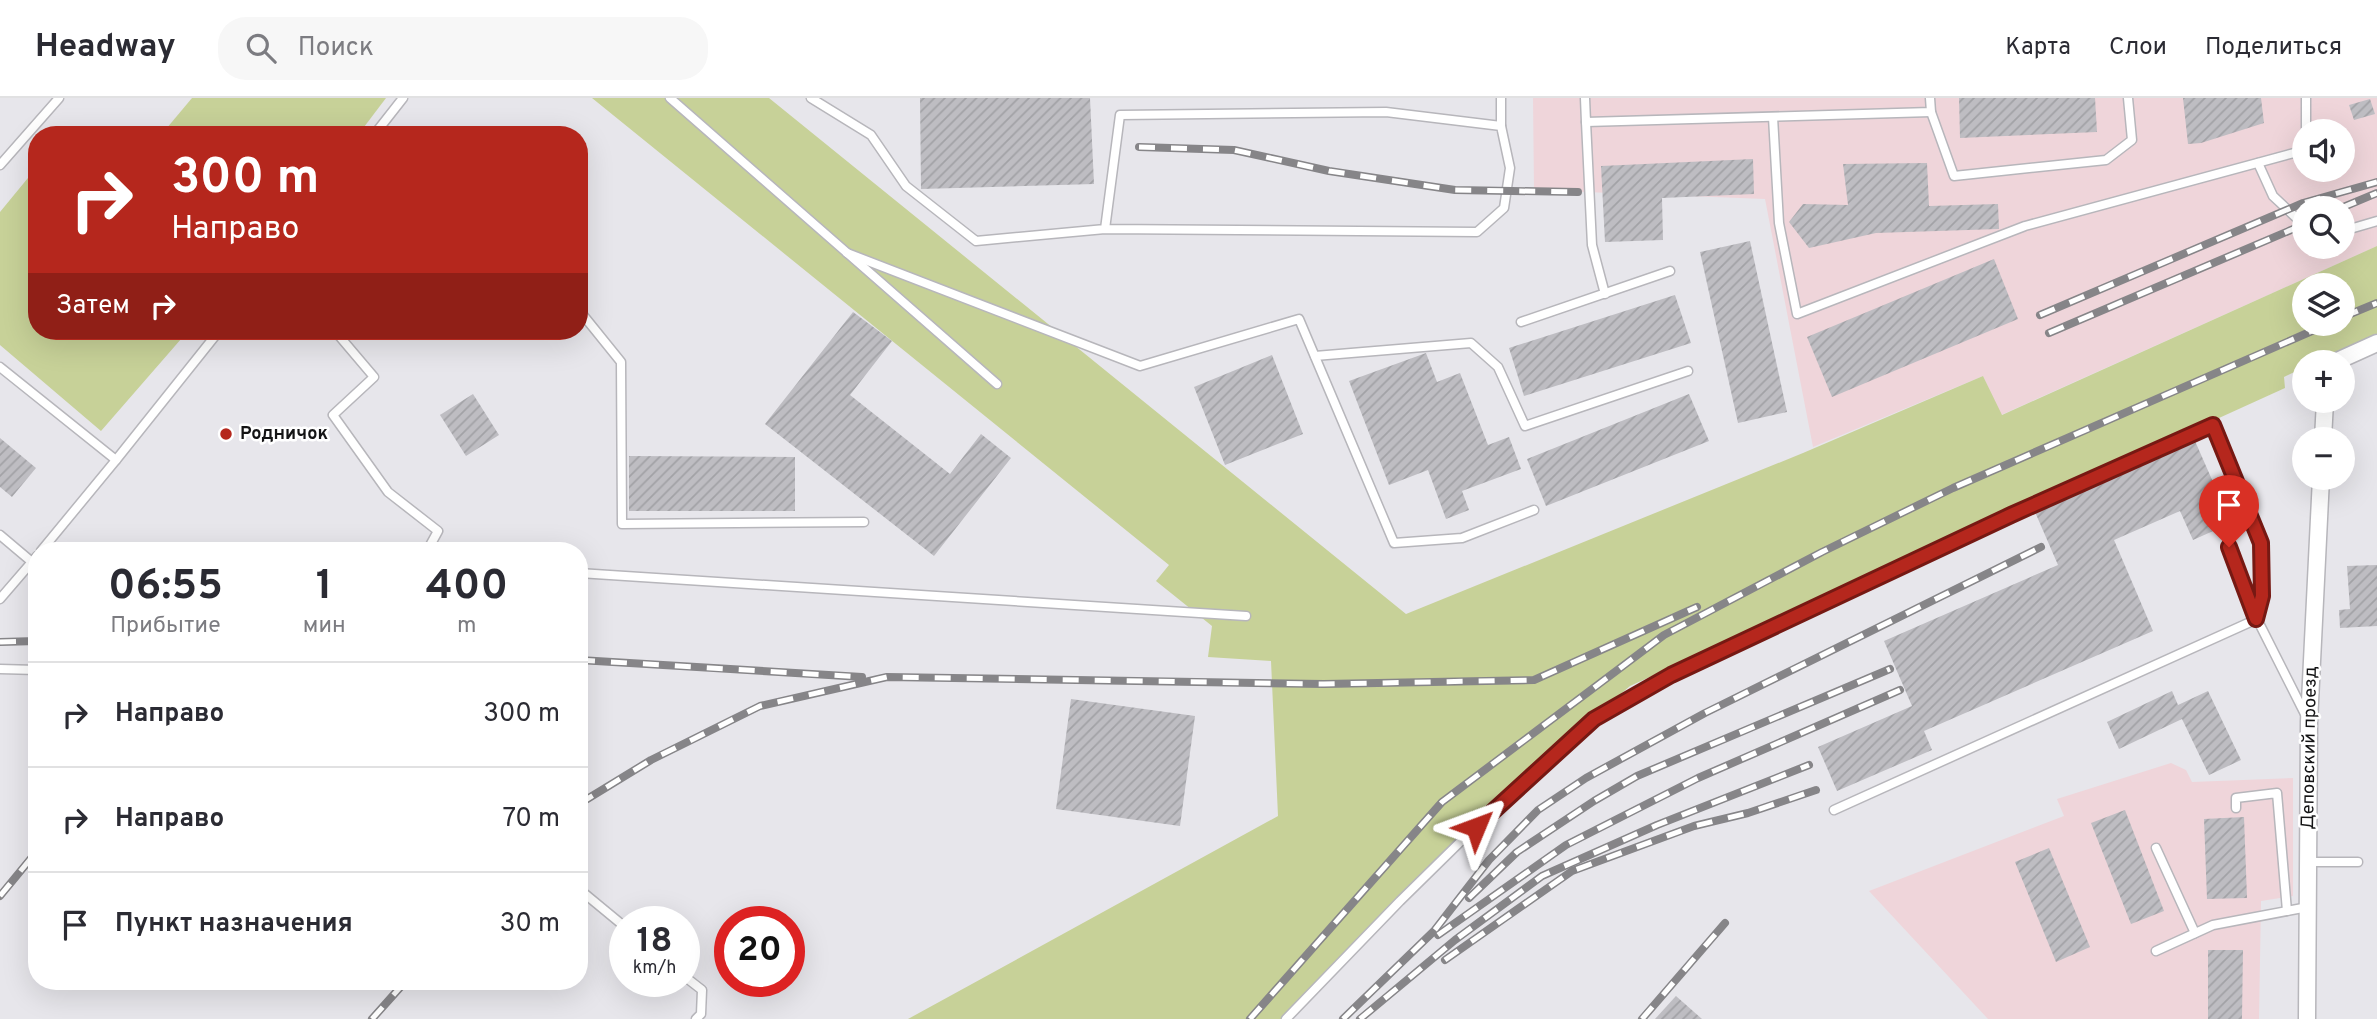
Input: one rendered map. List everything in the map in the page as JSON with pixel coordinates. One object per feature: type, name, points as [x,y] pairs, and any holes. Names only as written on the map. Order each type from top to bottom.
[{"type":"street","points":[[2355,353],[2377,343]]},
{"type":"street","name":"Деповский проезд","points":[[2307,1019],[2309,722],[2320,490]]},
{"type":"lane","points":[[35,126],[60,98]]},
{"type":"lane","points":[[381,126],[403,98]]},
{"type":"lane","points":[[670,98],[997,384]]},
{"type":"lane","points":[[811,98],[871,135],[906,186],[976,241],[1105,229],[1477,232],[1504,208],[1510,168],[1502,126],[1501,98]]},
{"type":"lane","points":[[1585,98],[1591,245],[1605,293]]},
{"type":"lane","points":[[1930,98],[1931,112],[1954,176],[2106,160],[2132,140],[2128,98]]},
{"type":"lane","points":[[2306,98],[2306,119]]},
{"type":"lane","points":[[1105,229],[1121,115],[1387,111],[1502,126]]},
{"type":"lane","points":[[1586,122],[1931,112]]},
{"type":"lane","points":[[1773,117],[1779,223],[1797,314],[2025,226],[2292,154]]},
{"type":"lane","points":[[0,165],[28,134]]},
{"type":"lane","points":[[2258,163],[2273,196],[2292,214]]},
{"type":"lane","points":[[2355,227],[2377,221]]},
{"type":"lane","points":[[847,253],[1140,366],[1299,319],[1394,543],[1462,538],[1534,510]]},
{"type":"lane","points":[[1521,323],[1670,271]]},
{"type":"lane","points":[[588,321],[621,362],[622,524],[864,522]]},
{"type":"lane","points":[[48,542],[212,340]]},
{"type":"lane","points":[[342,340],[373,377],[333,415],[388,492],[438,531],[432,542]]},
{"type":"lane","points":[[1315,356],[1471,343],[1497,367],[1525,426],[1688,371]]},
{"type":"lane","points":[[0,367],[116,460]]},
{"type":"lane","points":[[1286,1019],[1447,854],[1514,789],[1594,719],[1671,675],[2011,515],[2213,425],[2261,543],[2262,596],[2256,619]]},
{"type":"lane","points":[[0,535],[28,555]]},
{"type":"lane","points":[[2229,547],[2256,619],[2309,722]]},
{"type":"lane","points":[[0,599],[28,566]]},
{"type":"lane","points":[[588,574],[1246,616]]},
{"type":"lane","points":[[1834,810],[2256,619]]},
{"type":"lane","points":[[0,669],[28,670]]},
{"type":"lane","points":[[2236,808],[2236,798],[2277,793],[2287,911]]},
{"type":"lane","points":[[2156,848],[2195,933]]},
{"type":"lane","points":[[2308,862],[2358,862]]},
{"type":"lane","points":[[588,896],[609,914]]},
{"type":"lane","points":[[2156,951],[2213,925],[2308,907]]},
{"type":"lane","points":[[696,1019],[701,1014],[700,988]]},
{"type":"shaded area","points":[[1533,98],[2377,98],[2377,246],[2355,256],[2355,196],[2292,196],[2292,259],[2348,259],[2317,273],[2292,273],[2292,284],[2001,415],[1983,376],[1813,447],[1765,199],[1534,190]]},
{"type":"shaded area","points":[[2171,763],[2186,770],[2192,782],[2293,778],[2293,896],[2261,901],[2259,1019],[1988,1019],[1869,891],[2064,816],[2057,799]]},
{"type":"green space","points":[[192,98],[386,98],[365,126],[169,126]]},
{"type":"green space","points":[[592,98],[769,98],[1406,614],[1803,453],[1983,376],[2002,415],[2292,284],[2292,336],[2355,336],[2355,273],[2317,273],[2348,259],[2355,259],[2355,256],[2377,246],[2377,334],[2342,350],[2292,350],[2292,373],[2284,377],[2285,388],[1630,686],[1484,811],[1289,1019],[908,1019],[1278,816],[1271,661],[1208,657],[1212,626],[1156,581],[1169,565]]},
{"type":"green space","points":[[28,178],[28,340],[180,340],[101,431],[0,345],[0,212]]},
{"type":"building","points":[[920,98],[1090,98],[1094,184],[921,189]]},
{"type":"building","points":[[1959,98],[2095,98],[2097,132],[1960,138]]},
{"type":"building","points":[[2183,98],[2261,98],[2264,123],[2201,143],[2188,144]]},
{"type":"building","points":[[2370,99],[2375,114],[2355,120],[2349,105]]},
{"type":"building","points":[[1753,159],[1754,194],[1662,198],[1663,240],[1605,242],[1601,166]]},
{"type":"building","points":[[1927,163],[1929,206],[1998,204],[1999,229],[1876,233],[1809,248],[1789,222],[1803,204],[1848,205],[1843,164]]},
{"type":"building","points":[[1750,241],[1787,412],[1738,423],[1700,252]]},
{"type":"building","points":[[1994,259],[2018,319],[1832,397],[1807,337]]},
{"type":"building","points":[[1675,295],[1691,343],[1524,396],[1509,348]]},
{"type":"building","points":[[853,312],[892,341],[850,395],[950,474],[981,434],[1011,458],[934,556],[765,424]]},
{"type":"building","points":[[1426,353],[1437,382],[1460,373],[1488,445],[1509,437],[1521,469],[1462,491],[1469,510],[1446,519],[1428,470],[1389,485],[1349,381]]},
{"type":"building","points":[[1272,355],[1303,434],[1225,465],[1194,387]]},
{"type":"building","points":[[473,394],[499,435],[466,456],[440,415]]},
{"type":"building","points":[[1689,394],[1709,441],[1546,506],[1527,459]]},
{"type":"building","points":[[0,438],[36,468],[12,497],[0,487]]},
{"type":"building","points":[[2195,441],[2231,523],[2193,540],[2180,511],[2114,540],[2153,631],[1924,731],[1932,750],[1837,791],[1818,747],[1912,706],[1884,641],[2058,565],[2035,512]]},
{"type":"building","points":[[629,456],[795,457],[795,511],[629,511]]},
{"type":"building","points":[[2377,565],[2377,626],[2340,628],[2339,610],[2350,609],[2347,566]]},
{"type":"building","points":[[2172,691],[2178,705],[2208,691],[2241,760],[2209,775],[2182,719],[2119,749],[2107,722]]},
{"type":"building","points":[[1071,699],[1195,716],[1180,826],[1056,809]]},
{"type":"building","points":[[2125,810],[2164,911],[2131,924],[2091,823]]},
{"type":"building","points":[[2244,817],[2247,898],[2207,899],[2204,819]]},
{"type":"building","points":[[2049,848],[2090,947],[2056,962],[2015,862]]},
{"type":"building","points":[[2208,950],[2243,950],[2242,1019],[2208,1019]]},
{"type":"building","points":[[1676,996],[1702,1019],[1655,1019]]},
{"type":"railway","points":[[1139,147],[1234,150],[1329,171],[1455,190],[1578,192]]},
{"type":"railway","points":[[2040,315],[2303,203],[2377,182]]},
{"type":"railway","points":[[2355,202],[2377,193]]},
{"type":"railway","points":[[2049,333],[2292,230]]},
{"type":"railway","points":[[2355,312],[2377,303]]},
{"type":"railway","points":[[1250,1019],[1442,802],[1664,635],[1822,552],[1953,488],[2301,336]]},
{"type":"railway","points":[[1343,1019],[1434,931],[1489,860],[1538,810],[1586,778],[1705,713],[2041,547]]},
{"type":"railway","points":[[588,798],[651,760],[760,706],[887,677],[1324,684],[1534,680],[1697,607]]},
{"type":"railway","points":[[0,642],[28,641]]},
{"type":"railway","points":[[588,661],[862,677]]},
{"type":"railway","points":[[1469,898],[1517,852],[1637,776],[1890,669]]},
{"type":"railway","points":[[1438,935],[1566,845],[1698,778],[1900,690]]},
{"type":"railway","points":[[1360,1019],[1455,940],[1542,876],[1657,825],[1809,765]]},
{"type":"railway","points":[[1445,960],[1572,871],[1694,826],[1748,813],[1816,790]]},
{"type":"railway","points":[[0,896],[28,862]]},
{"type":"railway","points":[[1642,1019],[1725,923]]},
{"type":"railway","points":[[372,1019],[398,990]]},
{"type":"place","name":"Родничок","points":[[226,434]]},
{"type":"route","points":[[1476,827],[1514,789],[1594,719],[1671,675],[2011,515],[2213,425],[2261,543],[2262,596],[2256,619],[2229,547]]}]
